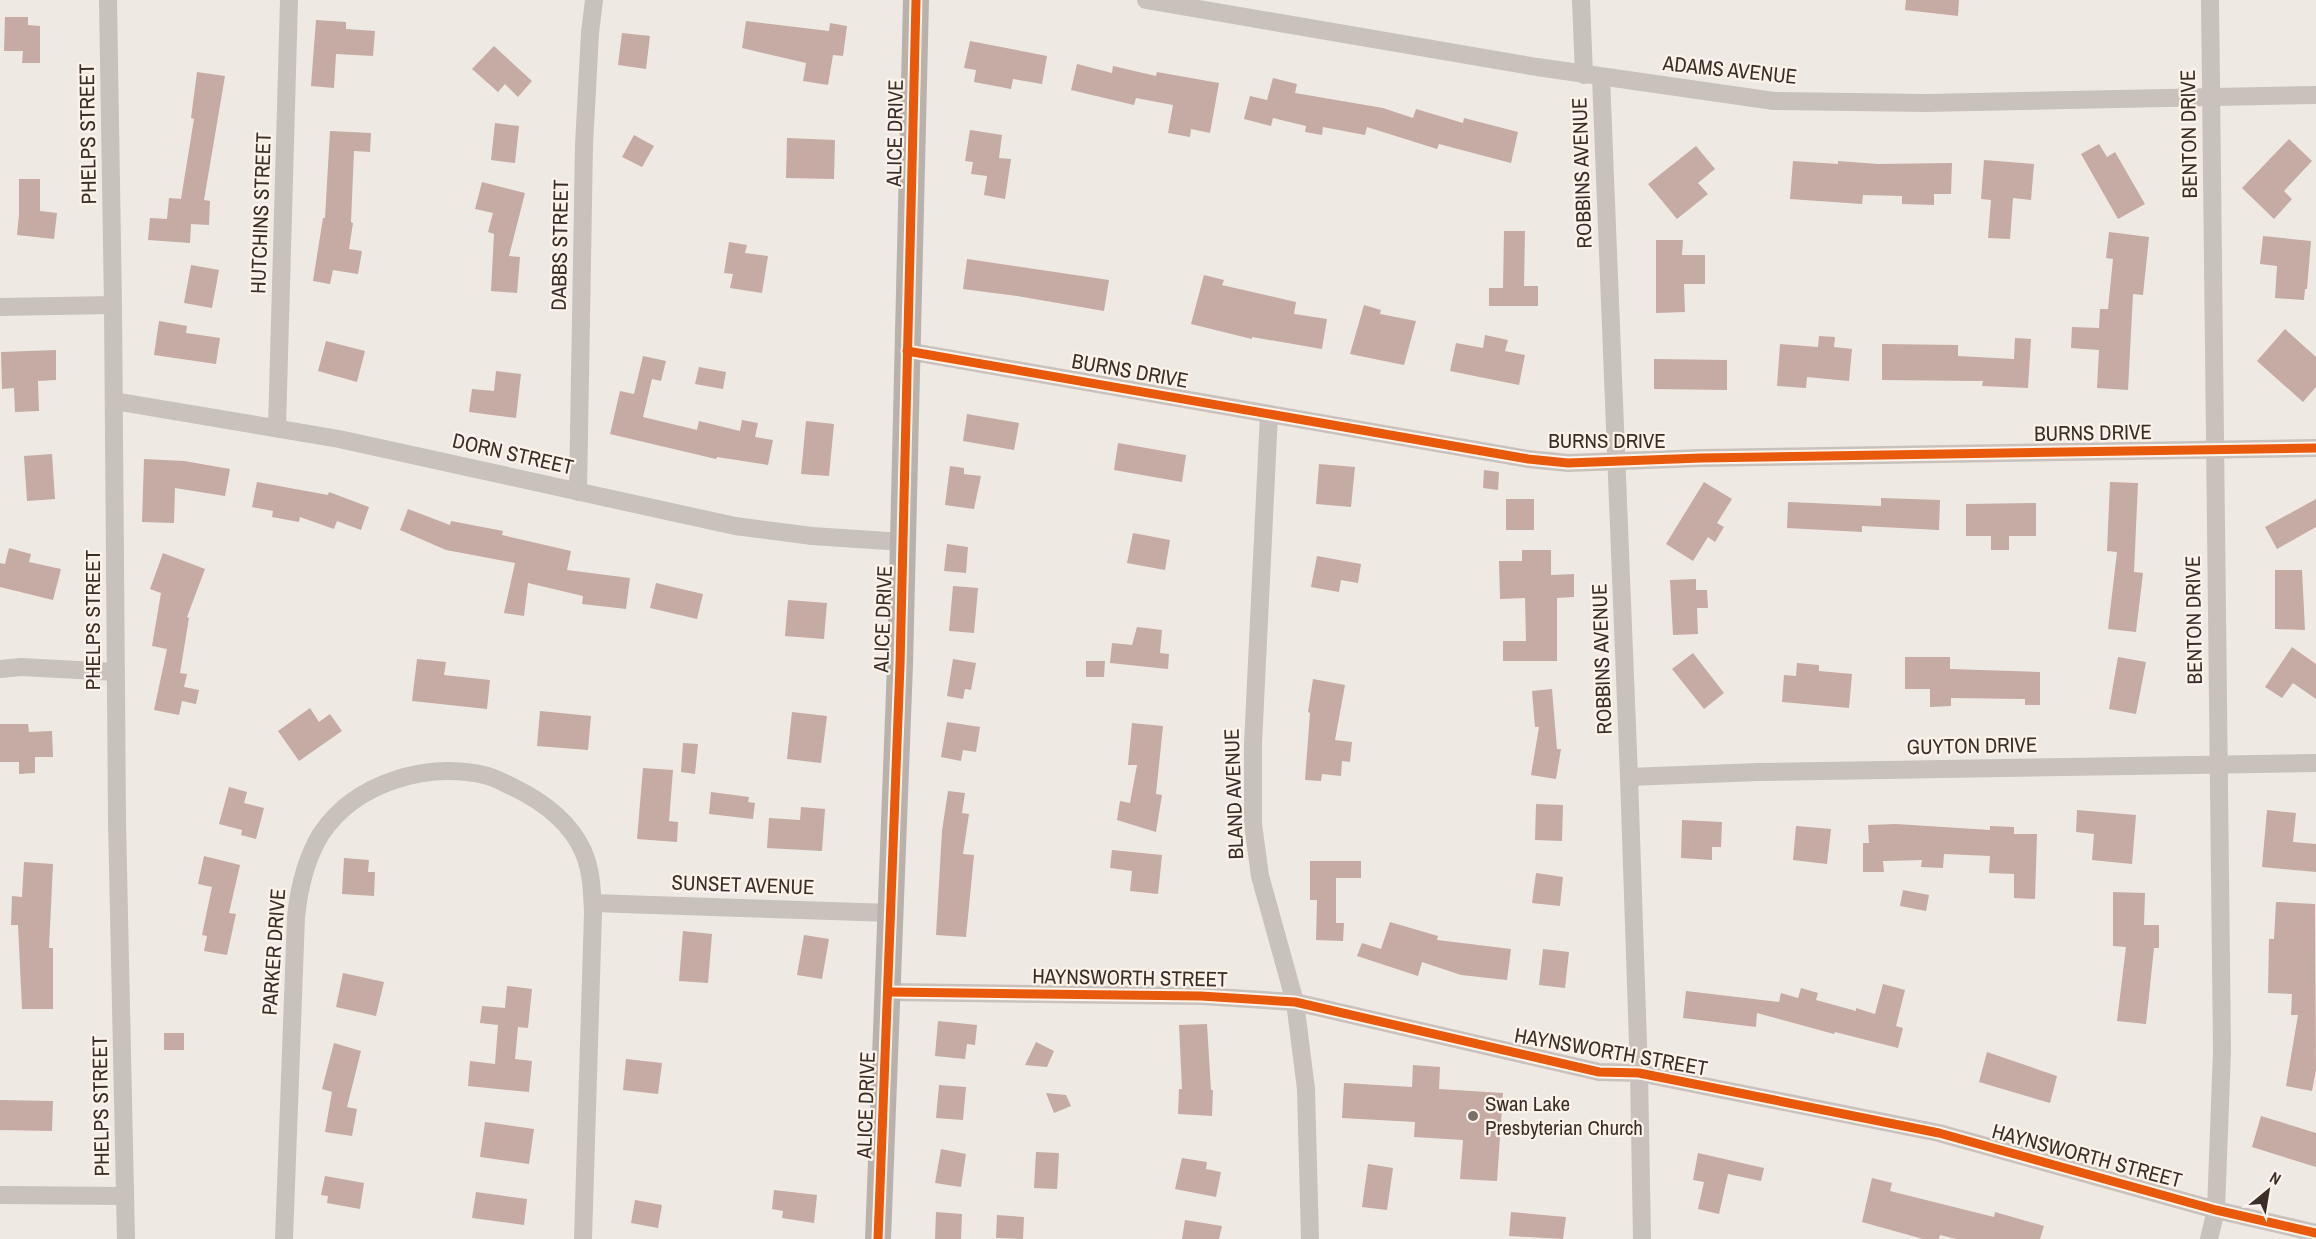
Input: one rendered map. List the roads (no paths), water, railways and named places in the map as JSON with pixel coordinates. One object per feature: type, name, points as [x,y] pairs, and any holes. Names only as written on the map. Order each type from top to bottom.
[{"type":"main road","name":"ALICE DRIVE","points":[[878,1239],[903,542],[916,0]]},
{"type":"street","name":"PHELPS STREET","points":[[108,0],[126,1239]]},
{"type":"street","name":"HUTCHINS STREET","points":[[277,428],[289,0]]},
{"type":"street","name":"DABBS STREET","points":[[578,492],[584,146],[594,0]]},
{"type":"street","name":"ADAMS AVENUE","points":[[1146,0],[1248,9],[1593,76],[1774,101],[1926,103],[2316,95]]},
{"type":"street","name":"ROBBINS AVENUE","points":[[1581,0],[1593,76],[1617,462],[1639,1073],[1642,1239]]},
{"type":"street","name":"BENTON DRIVE","points":[[2209,1239],[2216,1210],[2222,1051],[2210,0]]},
{"type":"street","points":[[0,307],[113,305]]},
{"type":"street","name":"BURNS DRIVE","points":[[908,351],[1528,459],[1568,463],[1713,458],[2316,448]]},
{"type":"street","name":"DORN STREET","points":[[114,401],[277,428],[401,452],[735,526],[812,536],[903,542]]},
{"type":"street","name":"BLAND AVENUE","points":[[1269,414],[1253,744],[1253,824],[1260,876],[1295,1002],[1306,1089],[1310,1239]]},
{"type":"street","points":[[0,669],[21,667],[116,672]]},
{"type":"street","name":"GUYTON DRIVE","points":[[1629,777],[1759,772],[2316,763]]},
{"type":"street","name":"PARKER DRIVE","points":[[284,1239],[296,917],[300,885],[308,860],[321,834],[337,815],[358,797],[383,784],[411,775],[443,771],[490,777],[532,796],[558,815],[584,852],[591,877],[593,903],[583,1239]]},
{"type":"street","name":"SUNSET AVENUE","points":[[593,903],[891,913]]},
{"type":"street","name":"HAYNSWORTH STREET","points":[[888,992],[1201,996],[1295,1002],[1599,1072],[1639,1073],[1939,1133],[2216,1210],[2316,1233]]},
{"type":"street","points":[[0,1195],[125,1196]]},
{"type":"place","name":"Swan Lake Presbyterian Church","points":[[1473,1116]]}]
